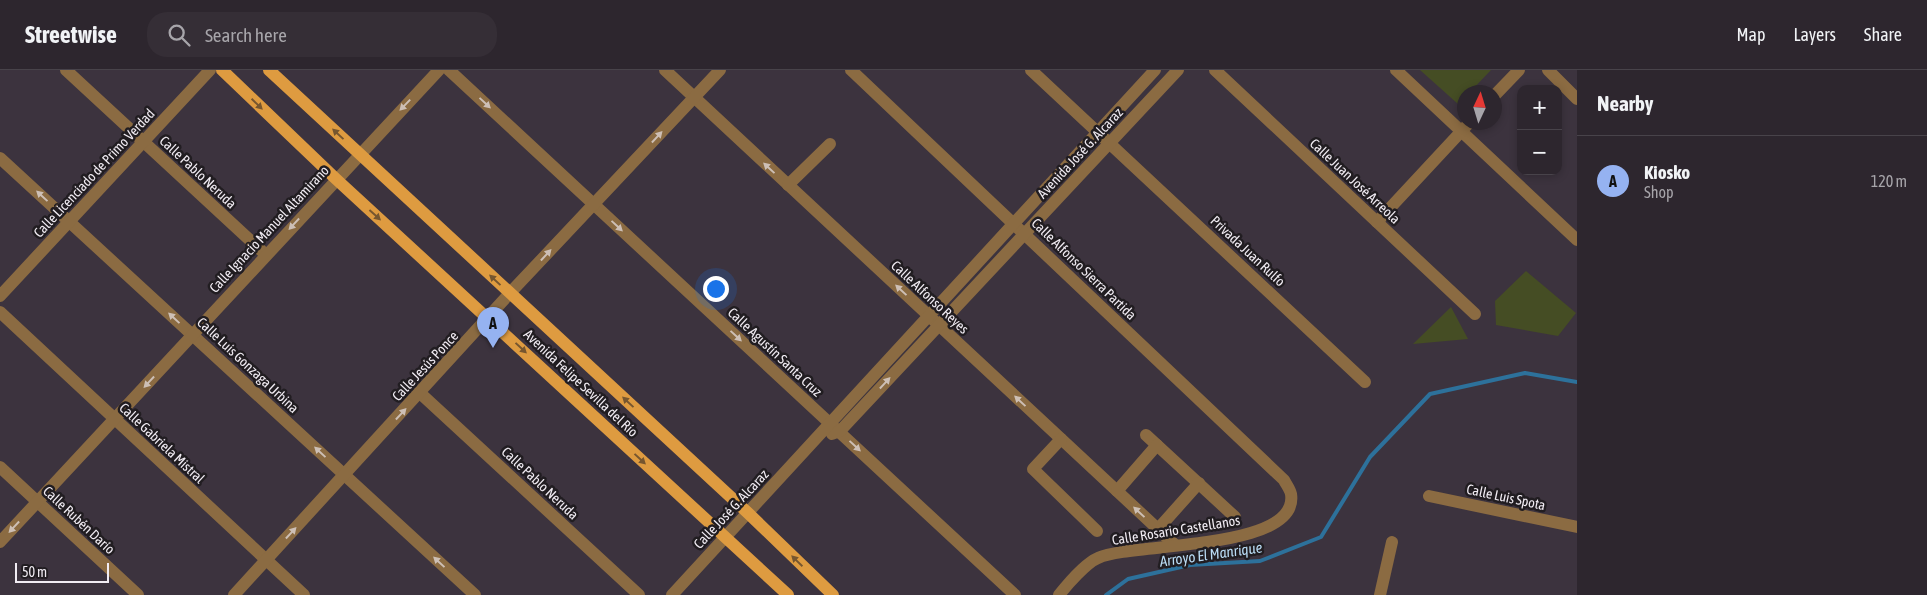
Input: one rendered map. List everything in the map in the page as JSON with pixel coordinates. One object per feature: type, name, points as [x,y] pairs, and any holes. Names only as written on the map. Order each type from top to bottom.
[{"type":"main road","name":"Avenida Felipe Sevilla del Río","points":[[222,70],[336,179],[788,595]]},
{"type":"main road","name":"Avenida Felipe Sevilla del Río","points":[[269,70],[748,513],[832,595]]},
{"type":"street","name":"Calle Pablo Neruda","points":[[66,70],[266,255]]},
{"type":"street","name":"Calle Licenciado de Primo Verdad","points":[[0,296],[210,70]]},
{"type":"street","name":"Calle Ignacio Manuel Altamirano","points":[[0,542],[439,70]]},
{"type":"street","name":"Calle Agustín Santa Cruz","points":[[449,70],[1015,595]]},
{"type":"street","name":"Calle Alfonso Reyes","points":[[665,70],[1175,545]]},
{"type":"street","name":"Calle Jesús Ponce","points":[[234,595],[510,294],[720,70]]},
{"type":"street","name":"Calle Alfonso Sierra Partida","points":[[851,70],[1284,480],[1291,493]]},
{"type":"street","name":"Privada Juan Rulfo","points":[[1031,70],[1365,382]]},
{"type":"street","name":"Avenida José G. Alcaraz","points":[[830,423],[1155,70]]},
{"type":"street","name":"Avenida José G. Alcaraz","points":[[840,431],[1178,70]]},
{"type":"street","name":"Calle Juan José Arreola","points":[[1215,70],[1475,314]]},
{"type":"street","points":[[1396,70],[1457,120]]},
{"type":"street","points":[[1502,88],[1519,70]]},
{"type":"street","points":[[1548,70],[1577,99]]},
{"type":"street","points":[[1377,222],[1463,130]]},
{"type":"street","points":[[1469,130],[1577,240]]},
{"type":"street","points":[[788,185],[830,144]]},
{"type":"street","name":"Calle Luis Gonzaga Urbina","points":[[0,158],[475,595]]},
{"type":"street","name":"Calle Gabriela Mistral","points":[[0,312],[304,595]]},
{"type":"street","name":"Calle Pablo Neruda","points":[[420,393],[639,595]]},
{"type":"street","name":"Calle José G. Alcaraz","points":[[672,595],[830,423]]},
{"type":"street","name":"Calle José G. Alcaraz","points":[[812,442],[840,431]]},
{"type":"street","points":[[1146,435],[1235,517]]},
{"type":"street","points":[[1061,439],[1034,469],[1097,531]]},
{"type":"street","points":[[1116,491],[1157,445]]},
{"type":"street","name":"Calle Rubén Darío","points":[[0,467],[138,595]]},
{"type":"street","points":[[1158,529],[1199,483]]},
{"type":"street","name":"Calle Rosario Castellanos","points":[[1059,595],[1097,558],[1123,552],[1158,550],[1175,545],[1217,540],[1262,530],[1277,523],[1289,511],[1291,493]]},
{"type":"street","name":"Calle Luis Spota","points":[[1429,496],[1577,527]]},
{"type":"street","points":[[1380,595],[1392,542]]},
{"type":"green space","points":[[1420,70],[1491,70],[1477,85],[1457,85],[1457,103]]},
{"type":"green space","points":[[1526,271],[1576,313],[1558,336],[1496,325],[1495,301]]},
{"type":"green space","points":[[1451,307],[1468,339],[1413,344]]},
{"type":"waterway","name":"Arroyo El Manrique","points":[[1106,595],[1128,579],[1190,565],[1260,561],[1321,537],[1370,457],[1430,394],[1525,373],[1577,382]]},
{"type":"place","name":"Kiosko","points":[[493,348]]}]
